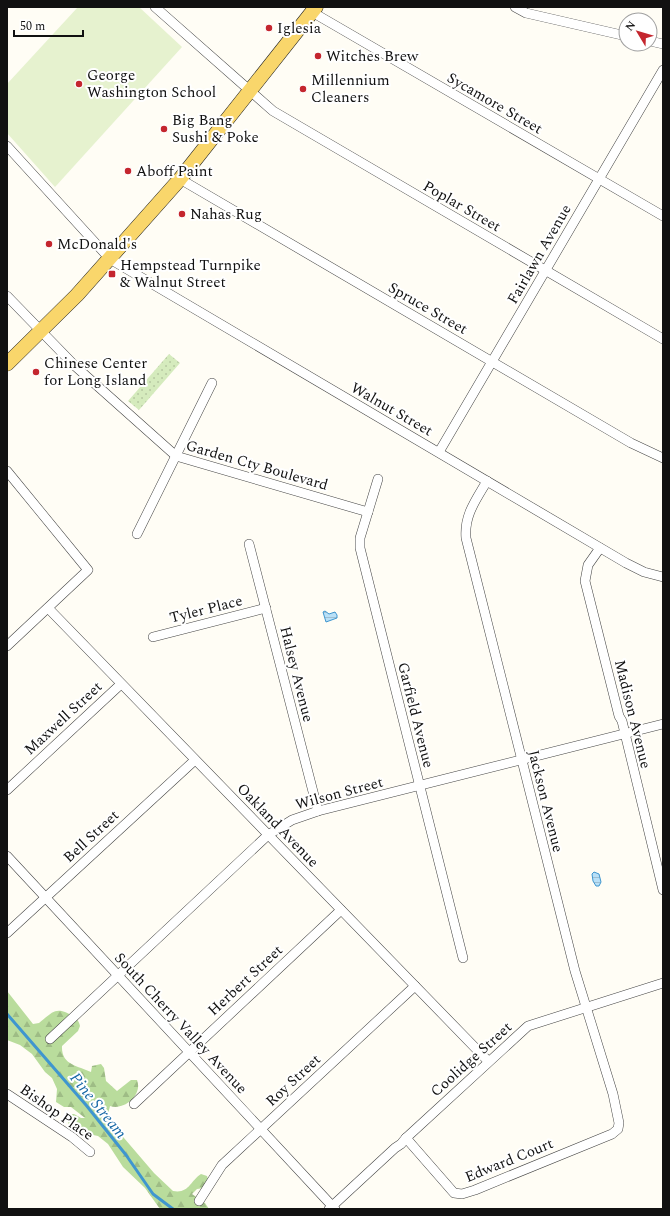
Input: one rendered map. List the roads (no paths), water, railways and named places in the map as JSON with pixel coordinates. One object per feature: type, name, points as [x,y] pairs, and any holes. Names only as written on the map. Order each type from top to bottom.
[{"type":"main road","points":[[7,364],[77,295],[180,179],[251,91],[314,9]]},
{"type":"street","name":"Poplar Street","points":[[155,7],[273,111],[663,339]]},
{"type":"street","points":[[515,7],[526,14],[618,34]]},
{"type":"street","name":"Sycamore Street","points":[[314,9],[599,180],[663,216]]},
{"type":"street","name":"Fairlawn Avenue","points":[[439,452],[663,70]]},
{"type":"street","name":"Walnut Street","points":[[7,146],[110,259],[600,548],[644,572],[663,577]]},
{"type":"street","name":"Spruce Street","points":[[180,179],[631,444],[663,458]]},
{"type":"street","name":"Garden Cty Boulevard","points":[[7,296],[75,366],[176,456],[368,512]]},
{"type":"street","points":[[137,534],[212,383]]},
{"type":"street","points":[[7,471],[88,570],[8,643]]},
{"type":"street","name":"Garfield Avenue","points":[[378,479],[360,538],[360,548],[463,958]]},
{"type":"street","name":"Jackson Avenue","points":[[487,481],[468,512],[465,527],[466,538],[585,1007],[613,1094],[619,1123],[618,1130]]},
{"type":"street","name":"Halsey Avenue","points":[[249,544],[318,811]]},
{"type":"street","name":"Madison Avenue","points":[[600,548],[588,565],[586,581],[663,890]]},
{"type":"street","name":"Oakland Avenue","points":[[48,608],[488,1061]]},
{"type":"street","name":"Tyler Place","points":[[153,637],[266,608]]},
{"type":"street","name":"Maxwell Street","points":[[7,790],[121,684]]},
{"type":"street","name":"Wilson Street","points":[[50,1039],[268,835],[292,820],[318,811],[663,724]]},
{"type":"street","name":"Bell Street","points":[[7,933],[194,760]]},
{"type":"street","name":"South Cherry Valley Avenue","points":[[7,856],[118,974],[332,1208]]},
{"type":"street","name":"Herbert Street","points":[[134,1104],[341,910]]},
{"type":"street","name":"Coolidge Street","points":[[332,1208],[488,1061],[528,1026],[663,983]]},
{"type":"street","name":"Roy Street","points":[[199,1200],[222,1165],[414,986]]},
{"type":"street","name":"Bishop Place","points":[[7,1094],[72,1137],[90,1152]]},
{"type":"street","name":"Edward Court","points":[[406,1138],[454,1193],[462,1194],[612,1134],[618,1130]]},
{"type":"water","points":[[325,611],[329,614],[335,612],[337,618],[326,622],[323,612]]},
{"type":"water","points":[[594,872],[599,874],[601,882],[599,886],[596,886],[593,881],[592,874]]},
{"type":"waterway","name":"Pine Stream","points":[[7,1014],[86,1105],[126,1155],[153,1194],[173,1209]]},
{"type":"place","name":"Iglesia","points":[[269,28]]},
{"type":"place","name":"Witches Brew","points":[[318,56]]},
{"type":"place","name":"George Washington School","points":[[79,84]]},
{"type":"place","name":"Millennium Cleaners","points":[[303,89]]},
{"type":"place","name":"Big Bang Sushi & Poke","points":[[164,129]]},
{"type":"place","name":"Aboff Paint","points":[[128,171]]},
{"type":"place","name":"Nahas Rug","points":[[182,214]]},
{"type":"place","name":"McDonald's","points":[[49,244]]},
{"type":"place","name":"Hempstead Turnpike & Walnut Street","points":[[112,274]]},
{"type":"place","name":"Chinese Center for Long Island","points":[[36,372]]}]
